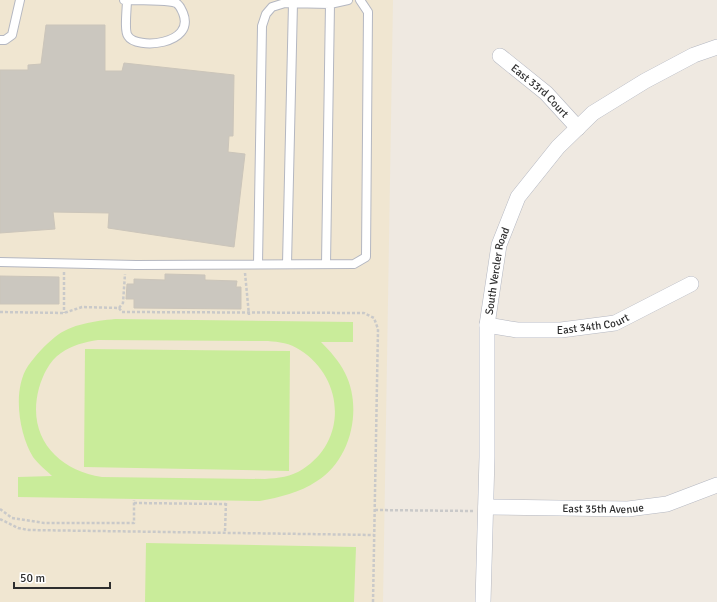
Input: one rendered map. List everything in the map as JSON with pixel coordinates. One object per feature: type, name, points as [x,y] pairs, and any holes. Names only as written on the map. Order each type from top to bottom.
[{"type":"street","name":"South Vercler Road","points":[[483,602],[486,509],[487,325],[499,245],[518,197],[558,147],[593,113],[645,80],[694,55],[717,48]]},
{"type":"street","name":"East 33rd Court","points":[[500,56],[546,93],[578,128]]},
{"type":"street","name":"East 34th Court","points":[[487,325],[517,330],[561,330],[615,323],[691,284]]},
{"type":"street","name":"East 35th Avenue","points":[[486,509],[628,509],[667,504],[717,486]]},
{"type":"lane","points":[[0,40],[5,40],[12,36],[20,0]]},
{"type":"lane","points":[[125,0],[175,2],[180,7],[184,17],[184,28],[178,37],[166,41],[140,43],[131,41],[126,35],[125,0]]},
{"type":"lane","points":[[258,264],[262,26],[266,14],[272,7],[285,3],[330,4],[348,0]]},
{"type":"lane","points":[[0,262],[354,264],[366,257],[368,12],[360,0]]},
{"type":"lane","points":[[287,264],[293,3]]},
{"type":"lane","points":[[326,264],[330,4]]},
{"type":"path","points":[[64,263],[64,313]]},
{"type":"path","points":[[245,264],[245,282],[249,315]]},
{"type":"path","points":[[119,308],[123,303],[125,280]]},
{"type":"path","points":[[0,312],[64,313],[82,307],[119,308],[122,312],[242,314],[248,311],[364,312],[374,318],[378,329],[372,602]]},
{"type":"path","points":[[0,509],[12,518],[31,522],[82,524],[134,523],[134,502],[226,503],[225,531]]},
{"type":"path","points":[[375,510],[486,509]]},
{"type":"path","points":[[0,519],[18,528],[29,530],[374,535]]},
{"type":"shaded area","points":[[0,0],[393,0],[383,602],[0,602]]},
{"type":"green space","points":[[115,319],[353,322],[353,342],[321,342],[340,364],[350,387],[353,402],[353,417],[346,447],[329,472],[317,481],[303,489],[289,494],[260,501],[18,497],[18,477],[52,476],[33,457],[24,436],[21,424],[19,412],[20,387],[28,366],[44,347],[55,337],[68,329],[91,322]],"holes":[[[98,340],[268,341],[288,344],[300,350],[315,362],[325,376],[332,392],[335,409],[333,426],[328,442],[318,457],[294,474],[280,478],[265,479],[102,477],[71,467],[49,448],[41,435],[37,421],[36,405],[39,388],[45,373],[53,360],[65,350],[74,346]]]},
{"type":"green space","points":[[85,349],[290,351],[289,471],[84,467]]},
{"type":"green space","points":[[146,543],[356,547],[354,602],[145,602]]},
{"type":"building","points":[[46,25],[105,25],[105,71],[122,71],[124,63],[234,75],[233,136],[229,136],[228,152],[245,154],[234,247],[108,228],[109,213],[53,212],[55,229],[0,233],[0,70],[28,70],[28,65],[41,64]]},
{"type":"building","points":[[165,274],[205,275],[205,280],[237,281],[236,287],[241,287],[241,309],[134,308],[134,299],[126,299],[127,284],[134,284],[134,279],[165,280]]},
{"type":"building","points":[[0,276],[59,277],[59,304],[0,304]]}]
